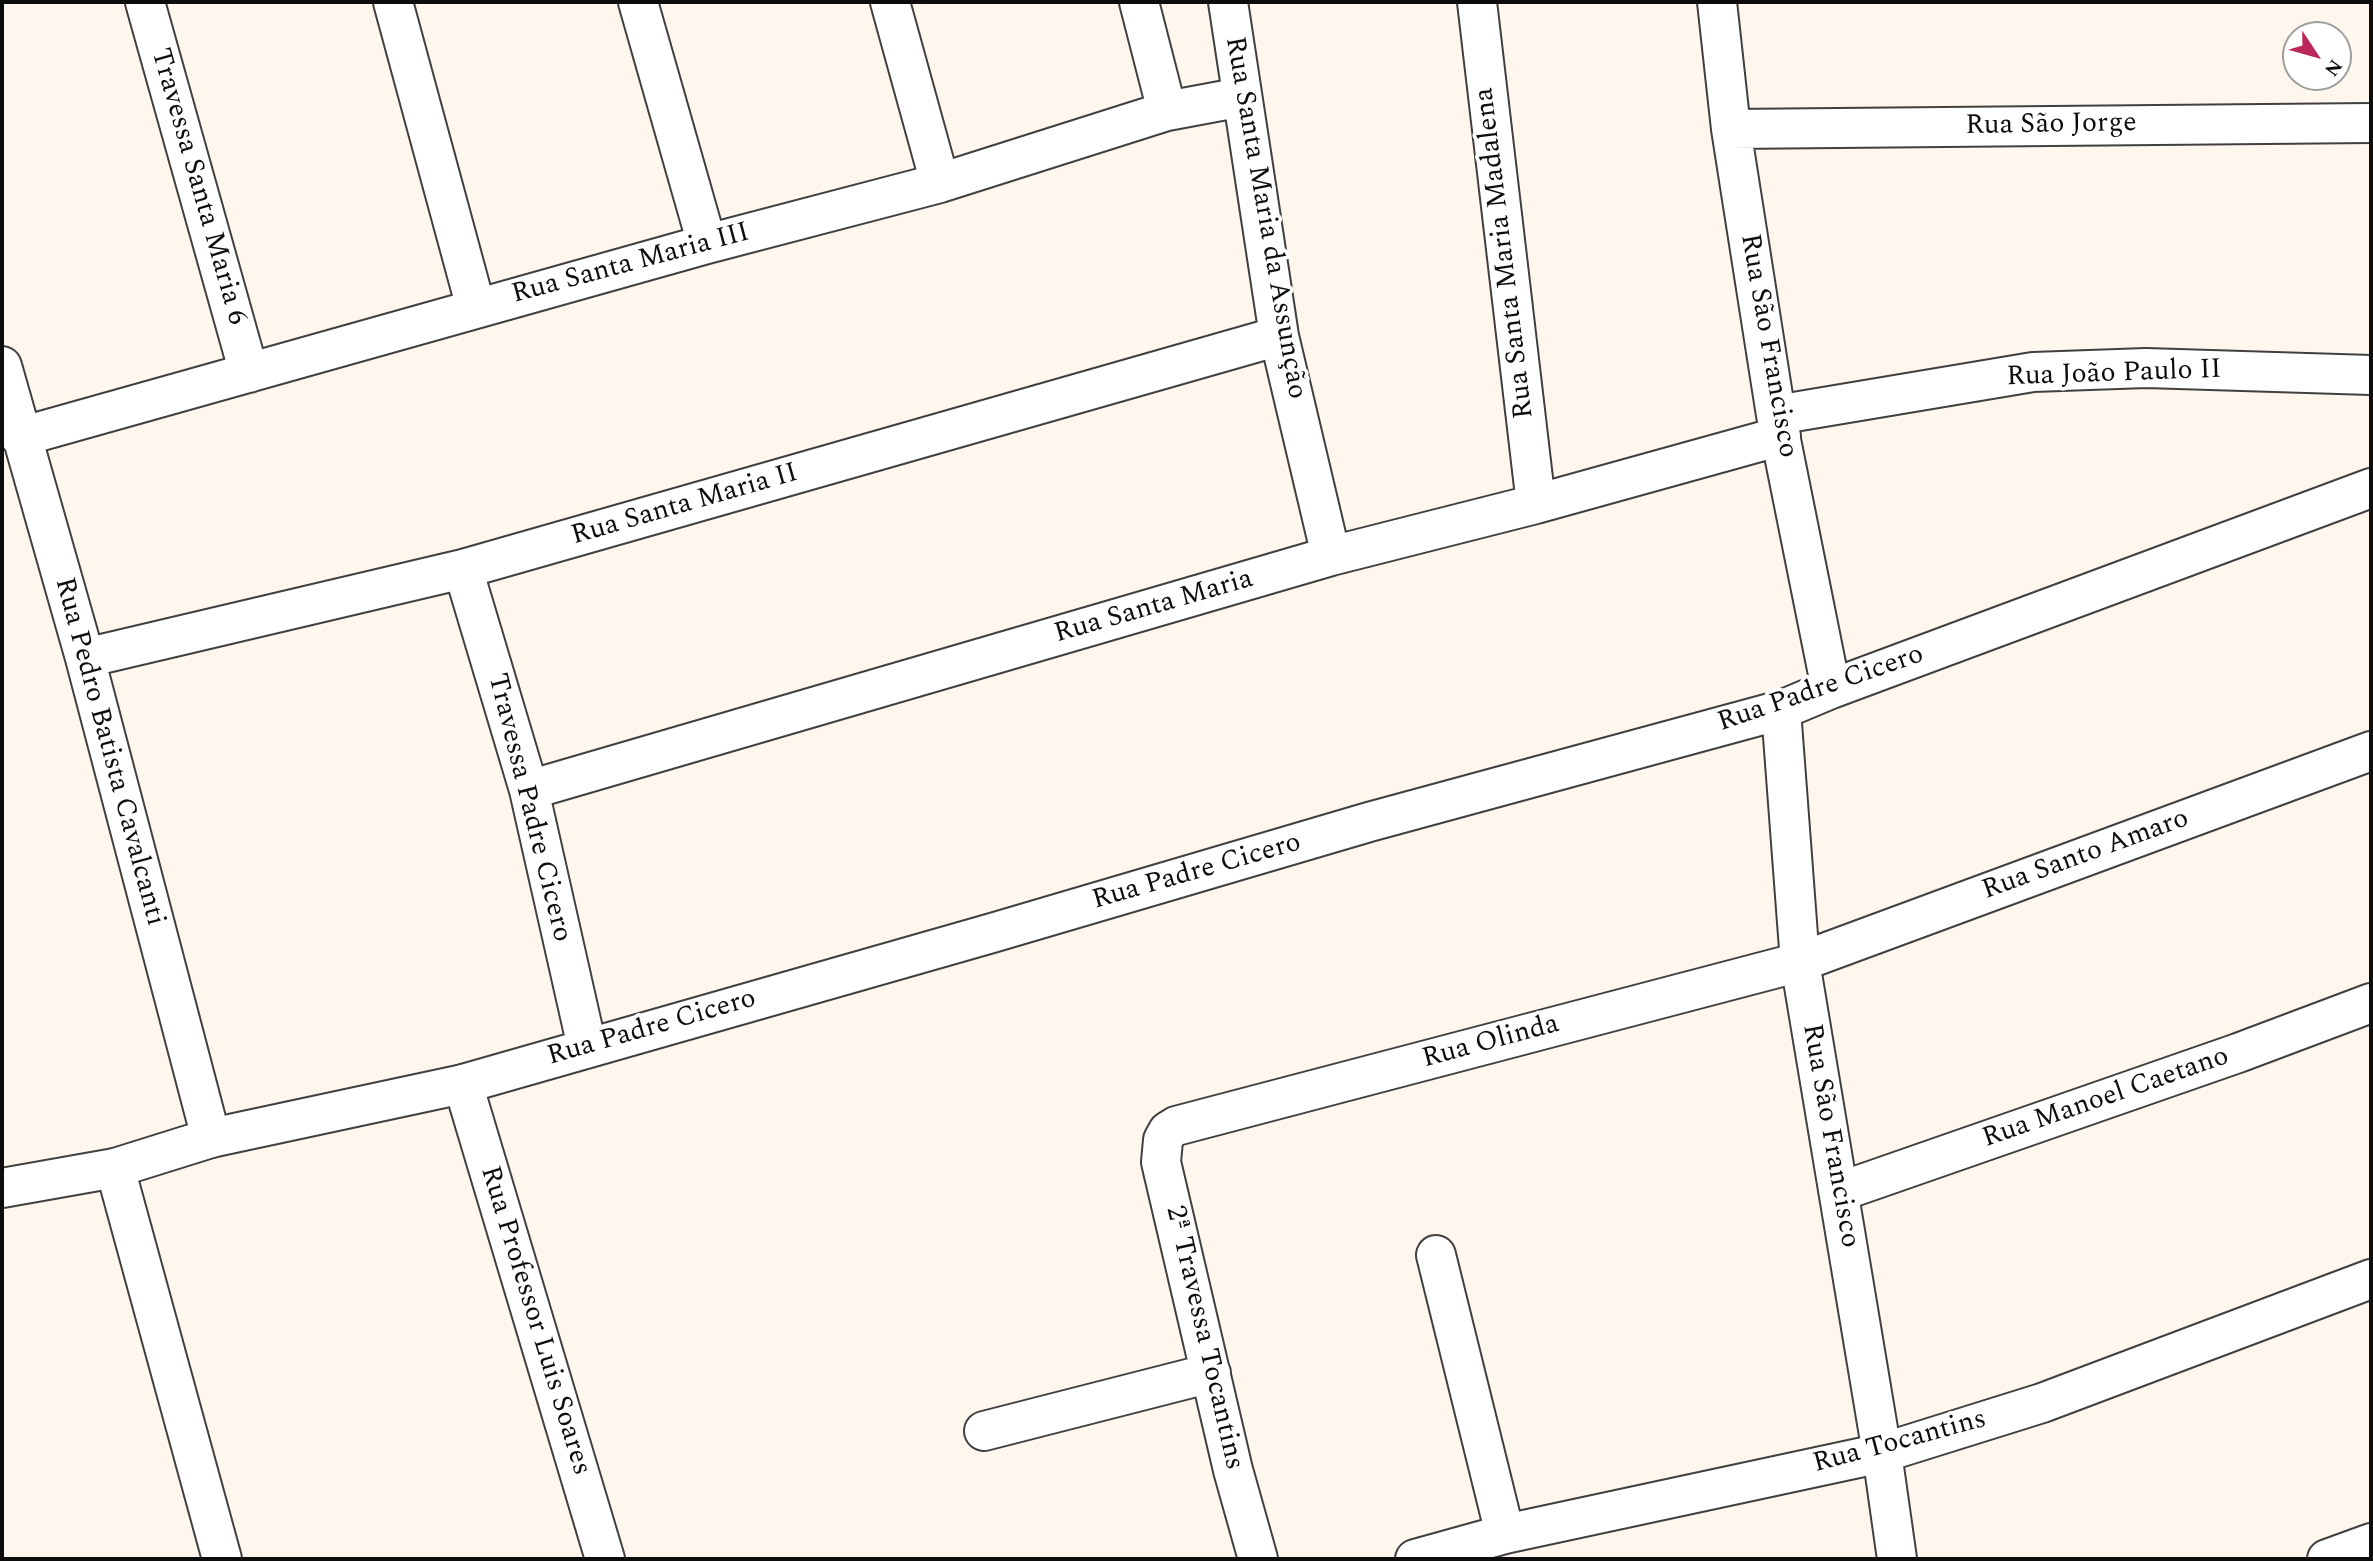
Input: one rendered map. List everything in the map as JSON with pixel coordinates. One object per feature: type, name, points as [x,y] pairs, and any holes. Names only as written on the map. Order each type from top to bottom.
[{"type":"street","name":"Travessa Santa Maria 6","points":[[145,2],[249,373]]},
{"type":"street","points":[[393,2],[476,308]]},
{"type":"street","points":[[638,2],[707,244]]},
{"type":"street","points":[[890,2],[940,183]]},
{"type":"street","points":[[1139,2],[1167,111]]},
{"type":"street","name":"Rua Santa Maria da Assunção","points":[[1228,2],[1279,336],[1331,556]]},
{"type":"street","name":"Rua Santa Maria Madalena","points":[[1477,2],[1536,504]]},
{"type":"street","name":"Rua São Francisco","points":[[1717,2],[1731,129],[1779,426],[1832,689]]},
{"type":"street","name":"Rua Santa Maria III","points":[[20,437],[707,244],[940,183],[1167,111],[1242,97]]},
{"type":"street","name":"Rua São Jorge","points":[[1731,129],[2371,123]]},
{"type":"street","name":"Rua Santa Maria II","points":[[86,658],[463,569],[1279,336]]},
{"type":"street","name":"Rua Pedro Batista Cavalcanti","points":[[2,366],[20,437],[86,658],[211,1138]]},
{"type":"street","name":"Rua João Paulo II","points":[[1779,426],[2033,372],[2146,368],[2371,375]]},
{"type":"street","name":"Rua Santa Maria","points":[[529,790],[1331,556],[1536,504],[1779,426]]},
{"type":"street","name":"Rua Padre Cicero","points":[[2,1188],[115,1168],[211,1138],[463,1084],[1005,930],[1369,822],[1781,710],[2371,488]]},
{"type":"street","name":"Travessa Padre Cicero","points":[[463,569],[529,790],[587,1047]]},
{"type":"street","name":"Rua São Francisco","points":[[1781,710],[1800,962],[1882,1452],[1897,1559]]},
{"type":"street","name":"Rua Santo Amaro","points":[[1800,962],[2371,751]]},
{"type":"street","name":"Rua Olinda","points":[[1182,1124],[1800,962]]},
{"type":"street","name":"Rua Manoel Caetano","points":[[1839,1192],[2238,1053],[2371,1003]]},
{"type":"street","name":"Rua Professor Luis Soares","points":[[463,1084],[605,1559]]},
{"type":"street","name":"2ª Travessa Tocantins","points":[[1182,1124],[1176,1125],[1165,1136],[1160,1152],[1161,1162],[1233,1470],[1258,1559]]},
{"type":"street","points":[[115,1168],[222,1559]]},
{"type":"street","points":[[1436,1255],[1505,1534]]},
{"type":"street","name":"Rua Tocantins","points":[[1415,1559],[1505,1534],[1882,1452],[2042,1403],[2371,1279]]},
{"type":"street","points":[[984,1431],[1211,1373]]},
{"type":"street","points":[[2327,1559],[2371,1543]]}]
